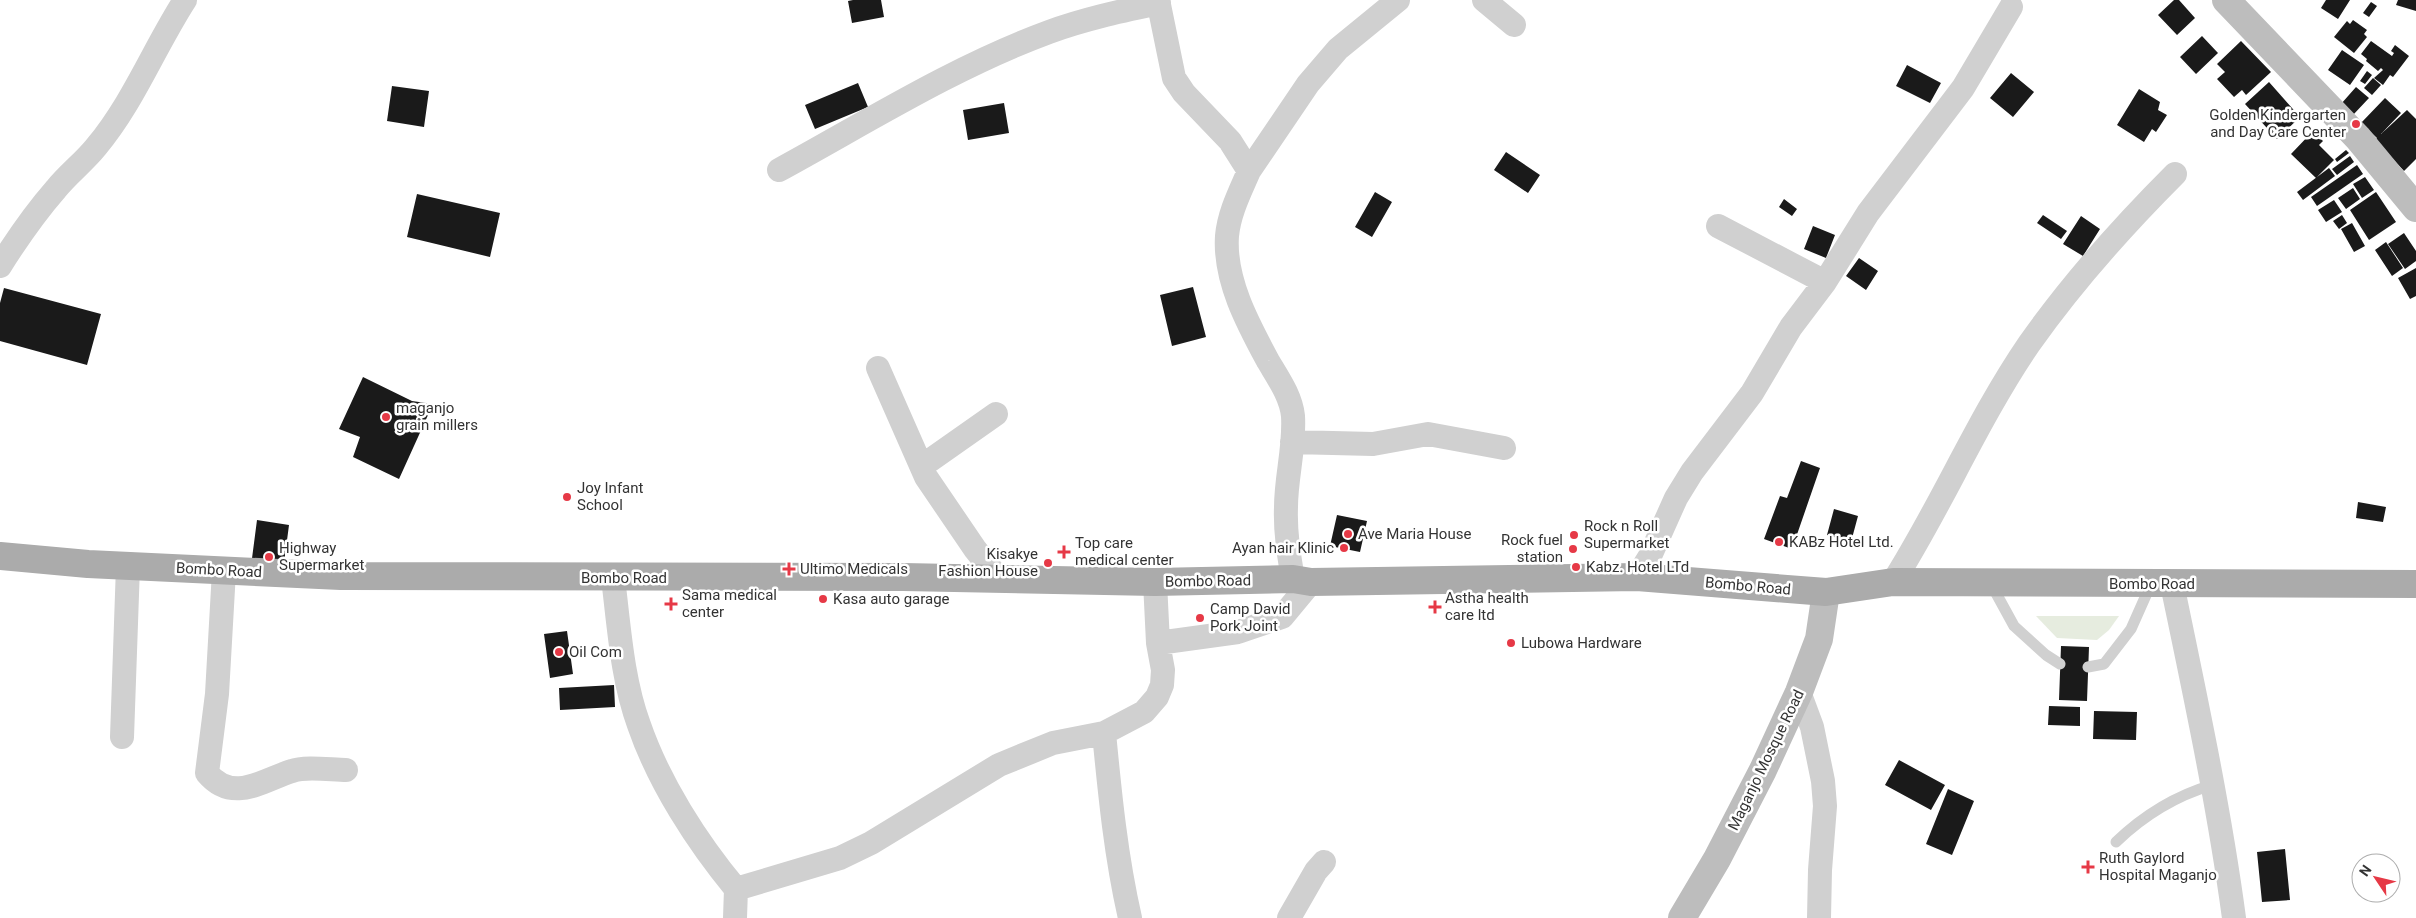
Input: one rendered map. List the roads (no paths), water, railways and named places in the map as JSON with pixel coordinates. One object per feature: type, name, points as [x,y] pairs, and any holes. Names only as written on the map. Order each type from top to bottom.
[{"type":"main road","name":"Bombo Road","points":[[0,556],[128,566],[341,576],[998,579],[1155,582],[1637,577],[1826,592],[1893,582],[2416,584]]},
{"type":"street","points":[[0,266],[17,239],[56,188],[96,147],[112,124],[139,83],[157,46],[185,0]]},
{"type":"street","points":[[1158,643],[1238,632],[1282,617],[1302,581],[1287,550],[1286,507],[1293,415],[1287,394],[1246,316],[1228,266],[1227,235],[1234,207],[1249,172],[1308,84],[1338,49],[1398,0]]},
{"type":"street","points":[[1484,0],[1514,25]]},
{"type":"street","points":[[2226,0],[2358,138],[2415,205]]},
{"type":"street","points":[[780,170],[936,83],[1003,51],[1050,32],[1158,1],[1174,78],[1184,93],[1230,141],[1249,172]]},
{"type":"street","points":[[1637,577],[1650,556],[1676,498],[1692,472],[1752,393],[1791,327],[1825,282],[1874,205],[1963,88],[2011,7]]},
{"type":"street","points":[[1893,582],[1914,550],[1938,500],[2029,345],[2069,292],[2110,243],[2175,174]]},
{"type":"street","points":[[1718,226],[1825,282]]},
{"type":"street","points":[[878,368],[926,476],[975,549],[998,579]]},
{"type":"street","points":[[922,466],[996,414]]},
{"type":"street","points":[[1292,442],[1374,444],[1397,438],[1428,434],[1504,448]]},
{"type":"street","points":[[122,737],[128,566]]},
{"type":"street","points":[[224,571],[216,694],[207,773],[215,782],[243,789],[250,788],[294,770],[346,770]]},
{"type":"street","points":[[613,578],[630,694],[638,725],[682,814],[712,860],[736,889],[735,918]]},
{"type":"street","points":[[736,889],[840,858],[895,829],[999,765],[1053,743],[1104,733],[1144,712],[1157,697],[1162,685],[1163,670],[1158,643],[1155,582]]},
{"type":"street","points":[[2161,584],[2212,785],[2228,872],[2234,918]]},
{"type":"street","name":"Maganjo Mosque Road","points":[[1682,918],[1722,851],[1763,770],[1799,692],[1819,639],[1826,592]]},
{"type":"street","points":[[1799,692],[1812,727],[1823,781],[1825,806],[1820,870],[1820,918]]},
{"type":"street","points":[[1104,733],[1110,796],[1123,886],[1130,918]]},
{"type":"street","points":[[1288,918],[1316,871],[1324,862]]},
{"type":"lane","points":[[1990,582],[2014,626],[2046,655],[2060,664]]},
{"type":"lane","points":[[2088,667],[2104,664],[2132,629],[2161,584]]},
{"type":"lane","points":[[2116,842],[2129,830],[2161,808],[2212,785]]},
{"type":"place","name":"Golden Kindergarten and Day Care Center","points":[[2356,124]]},
{"type":"place","name":"maganjo grain millers","points":[[386,417]]},
{"type":"place","name":"Joy Infant School","points":[[567,497]]},
{"type":"place","name":"Ave Maria House","points":[[1348,534]]},
{"type":"place","name":"Rock n Roll Supermarket","points":[[1574,535]]},
{"type":"place","name":"KABz Hotel Ltd.","points":[[1779,542]]},
{"type":"place","name":"Ayan hair Klinic","points":[[1344,548]]},
{"type":"place","name":"Rock fuel station","points":[[1573,549]]},
{"type":"place","name":"Top care medical center","points":[[1064,552]]},
{"type":"place","name":"Highway Supermarket","points":[[269,557]]},
{"type":"place","name":"Kisakye Fashion House","points":[[1048,563]]},
{"type":"place","name":"Kabz. Hotel LTd","points":[[1576,567]]},
{"type":"place","name":"Ultimo Medicals","points":[[789,569]]},
{"type":"place","name":"Kasa auto garage","points":[[823,599]]},
{"type":"place","name":"Sama medical center","points":[[671,604]]},
{"type":"place","name":"Astha health care ltd","points":[[1435,607]]},
{"type":"place","name":"Camp David Pork Joint","points":[[1200,618]]},
{"type":"place","name":"Lubowa Hardware","points":[[1511,643]]},
{"type":"place","name":"Oil Com","points":[[559,652]]},
{"type":"place","name":"Ruth Gaylord Hospital Maganjo","points":[[2088,867]]}]
